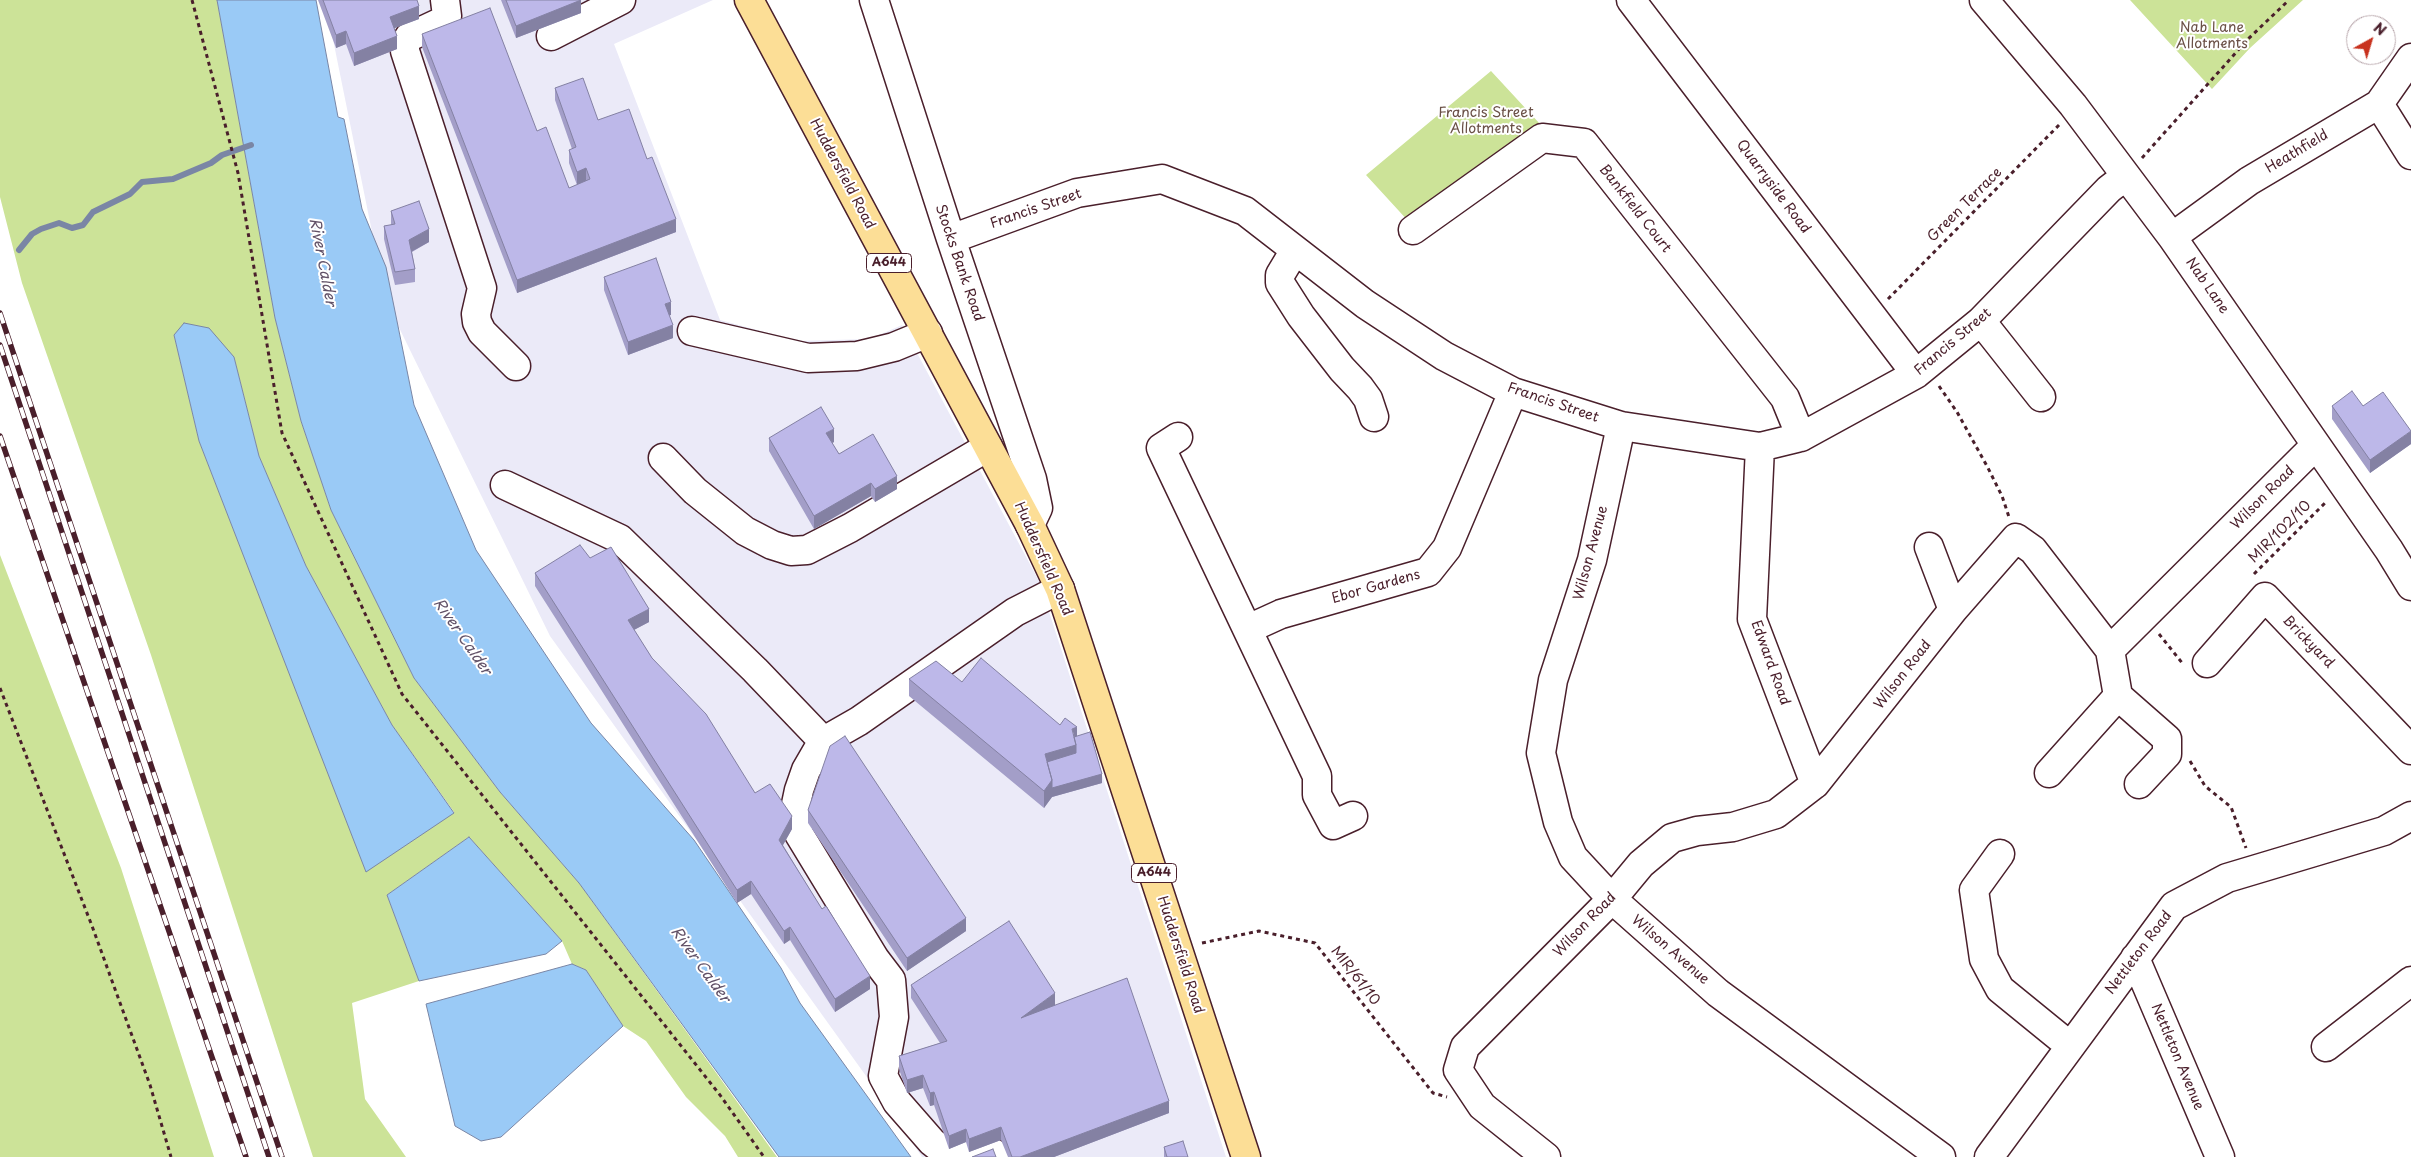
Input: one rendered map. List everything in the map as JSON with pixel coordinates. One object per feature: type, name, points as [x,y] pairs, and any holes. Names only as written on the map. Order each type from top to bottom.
[{"type":"highway","name":"Huddersfield Road","points":[[749,0],[1030,525],[1060,589],[1246,1157]]},
{"type":"street","points":[[445,0],[447,16],[441,22],[409,37],[405,44],[405,51],[482,288],[476,314],[477,322],[482,332],[516,366]]},
{"type":"street","points":[[551,36],[621,0]]},
{"type":"street","name":"Stocks Bank Road","points":[[874,0],[951,239],[1032,479],[1038,508],[1030,525]]},
{"type":"street","name":"Quarryside Road","points":[[1631,0],[1871,316],[1920,371]]},
{"type":"street","name":"Nab Lane","points":[[1984,0],[2075,109],[2172,236],[2344,484],[2411,586]]},
{"type":"street","name":"Heathfield","points":[[2172,236],[2249,181],[2379,104],[2411,58]]},
{"type":"street","points":[[2379,104],[2411,155]]},
{"type":"street","name":"Bankfield Court","points":[[1413,230],[1542,138],[1584,143],[1785,398],[1801,437]]},
{"type":"street","name":"Francis Street","points":[[951,239],[1077,192],[1162,179],[1245,211],[1365,304],[1444,356],[1513,392],[1620,426],[1760,447],[1801,437],[1920,371],[1981,321],[2109,189],[2126,176]]},
{"type":"street","points":[[1295,250],[1280,275],[1280,284],[1300,316],[1342,369],[1360,388],[1374,418]]},
{"type":"street","points":[[1981,321],[2041,398]]},
{"type":"street","points":[[692,331],[808,358],[857,356],[894,347],[928,333]]},
{"type":"street","name":"Ebor Gardens","points":[[1248,629],[1281,614],[1428,572],[1447,548],[1513,392]]},
{"type":"street","name":"Wilson Avenue","points":[[1620,426],[1592,560],[1553,680],[1542,753],[1558,822],[1573,857],[1612,899],[1718,992],[1940,1157]]},
{"type":"street","points":[[1178,438],[1161,448],[1317,776],[1317,795],[1333,825],[1353,816]]},
{"type":"street","name":"Wilson Road","points":[[2110,650],[2316,445]]},
{"type":"street","points":[[663,458],[695,491],[745,531],[772,545],[791,551],[807,550],[850,528],[988,447]]},
{"type":"street","name":"Edward Road","points":[[1760,447],[1752,619],[1815,784]]},
{"type":"street","points":[[505,485],[620,539],[755,670],[825,743]]},
{"type":"street","points":[[2016,538],[2034,550],[2110,650],[2118,696],[2167,739],[2167,754],[2139,784]]},
{"type":"street","name":"Wilson Road","points":[[1482,1106],[1458,1070],[1465,1047],[1612,899],[1641,864],[1672,838],[1697,831],[1734,827],[1776,814],[1815,784],[1953,610],[2016,538]]},
{"type":"street","points":[[1929,547],[1953,610]]},
{"type":"street","points":[[1000,1157],[990,1151],[960,1157],[945,1152],[932,1142],[897,1102],[883,1076],[894,1017],[891,980],[875,959],[799,834],[795,809],[799,790],[817,751],[825,743],[1015,612],[1060,589]]},
{"type":"street","points":[[2207,663],[2265,597]]},
{"type":"street","name":"Brickyard","points":[[2265,597],[2411,750]]},
{"type":"street","points":[[2049,773],[2118,696]]},
{"type":"street","name":"Nettleton Road","points":[[1989,1157],[2174,906],[2227,878],[2384,832],[2411,816]]},
{"type":"street","points":[[2000,854],[1974,890],[1984,959],[2000,989],[2070,1046]]},
{"type":"street","name":"Nettleton Avenue","points":[[2135,958],[2220,1157]]},
{"type":"street","points":[[2326,1047],[2411,981]]},
{"type":"street","points":[[1482,1106],[1546,1157]]},
{"type":"path","points":[[192,0],[238,173],[282,434],[402,694],[720,1095],[764,1157]]},
{"type":"path","points":[[2126,176],[2248,39],[2289,0]]},
{"type":"path","name":"Green Terrace","points":[[1871,316],[2075,109]]},
{"type":"path","points":[[1920,371],[1957,412],[2002,496],[2016,538]]},
{"type":"path","name":"MIR/102/10","points":[[2265,597],[2250,579],[2344,484]]},
{"type":"path","points":[[2145,615],[2194,676],[2207,663]]},
{"type":"path","points":[[0,688],[92,926],[150,1086],[170,1157]]},
{"type":"path","points":[[2187,757],[2204,786],[2231,807],[2254,870]]},
{"type":"path","name":"MIR/61/10","points":[[1178,949],[1259,931],[1315,943],[1433,1093],[1482,1106]]},
{"type":"shaded area","points":[[325,0],[713,0],[614,44],[720,320],[798,341],[870,339],[902,325],[1039,581],[1226,1157],[922,1157],[884,1101],[550,636],[386,301]]},
{"type":"green space","points":[[0,0],[217,0],[275,318],[301,421],[331,510],[414,678],[500,792],[579,883],[777,1157],[738,1157],[725,1136],[686,1097],[646,1041],[623,1026],[586,970],[572,964],[562,941],[469,837],[387,895],[419,981],[352,1003],[365,1099],[406,1157],[313,1157],[151,655],[22,283],[0,197]],"holes":[[[174,335],[234,357],[259,456],[306,566],[392,725],[454,812],[366,871],[199,441]]]},
{"type":"green space","name":"Nab Lane Allotments","points":[[2130,0],[2303,0],[2250,48],[2212,89]]},
{"type":"green space","name":"Francis Street Allotments","points":[[1491,71],[1540,124],[1410,223],[1366,175]]},
{"type":"green space","points":[[0,555],[121,868],[214,1157],[0,1157]]},
{"type":"water","name":"River Calder","points":[[217,0],[316,0],[338,117],[344,119],[362,209],[386,267],[414,405],[476,550],[591,723],[694,840],[781,968],[800,1003],[911,1157],[779,1157],[579,883],[500,792],[414,678],[331,510],[301,421],[275,318]]},
{"type":"water","points":[[184,323],[209,328],[234,357],[259,456],[306,566],[392,725],[454,813],[366,872],[199,441],[174,335]]},
{"type":"water","points":[[469,837],[562,941],[546,954],[419,981],[387,895]]},
{"type":"water","points":[[572,964],[586,970],[623,1026],[501,1137],[481,1141],[455,1126],[426,1004]]},
{"type":"building","points":[[323,0],[417,0],[419,6],[390,17],[397,36],[354,53],[346,31],[336,35]]},
{"type":"building","points":[[506,0],[581,0],[516,26]]},
{"type":"building","points":[[490,8],[537,131],[546,127],[569,188],[590,179],[586,168],[577,172],[569,150],[576,147],[555,88],[583,78],[598,120],[629,109],[647,159],[652,157],[676,219],[517,280],[422,34]]},
{"type":"building","points":[[419,201],[429,229],[409,240],[415,269],[395,272],[384,226],[395,224],[391,211]]},
{"type":"building","points":[[656,258],[671,302],[665,304],[673,325],[628,342],[604,277]]},
{"type":"building","points":[[2352,391],[2363,406],[2383,392],[2411,431],[2370,460],[2332,406]]},
{"type":"building","points":[[821,407],[834,429],[826,433],[839,454],[873,434],[897,476],[875,489],[871,483],[814,516],[769,438]]},
{"type":"building","points":[[580,545],[590,558],[611,547],[649,609],[628,620],[652,658],[706,714],[755,793],[770,784],[792,816],[779,840],[822,909],[826,906],[870,976],[835,999],[790,927],[784,931],[751,881],[737,890],[535,573]]},
{"type":"building","points":[[981,658],[1060,725],[1065,718],[1077,727],[1072,729],[1076,745],[1045,754],[1052,780],[1044,791],[909,679],[936,661],[962,682]]},
{"type":"building","points":[[1090,732],[1102,774],[1052,788],[1052,780],[1047,762],[1076,753],[1074,737]]},
{"type":"building","points":[[845,736],[966,918],[907,958],[808,810],[830,746]]},
{"type":"building","points":[[1009,921],[1055,993],[1021,1018],[1127,978],[1169,1101],[1020,1157],[1012,1157],[1001,1127],[969,1139],[966,1129],[949,1136],[934,1092],[930,1093],[923,1075],[907,1080],[899,1056],[947,1041],[911,985]]},
{"type":"building","points":[[1183,1141],[1188,1157],[1167,1157],[1164,1147]]},
{"type":"building","points":[[993,1149],[996,1157],[972,1157]]},
{"type":"waterway","points":[[19,250],[32,234],[41,229],[59,223],[72,228],[83,225],[93,212],[130,194],[142,182],[173,179],[211,163],[222,155],[251,145]]},
{"type":"railway","points":[[0,313],[282,1157]]},
{"type":"railway","points":[[0,345],[269,1157]]},
{"type":"railway","points":[[0,436],[246,1157]]}]
